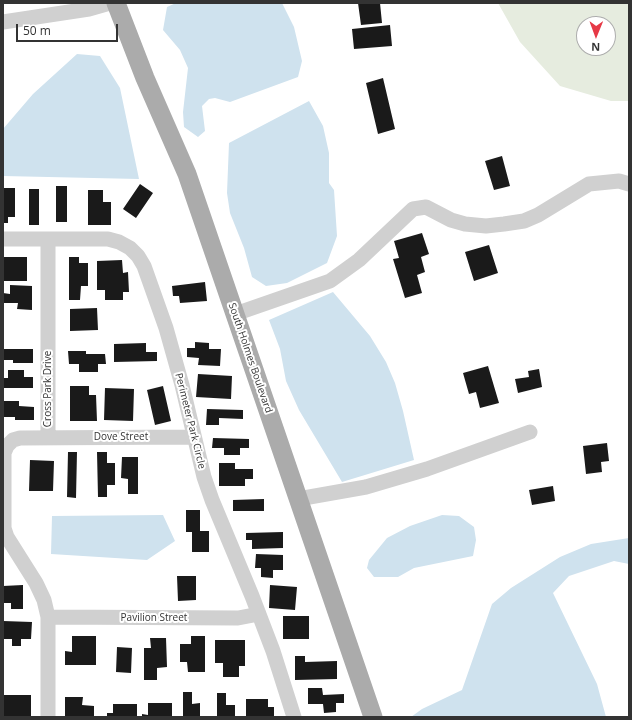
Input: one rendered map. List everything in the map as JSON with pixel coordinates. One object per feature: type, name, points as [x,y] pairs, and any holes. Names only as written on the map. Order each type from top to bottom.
[{"type":"main road","name":"South Holmes Boulevard","points":[[116,3],[145,78],[187,174],[373,717]]},
{"type":"street","points":[[3,22],[89,9],[110,3]]},
{"type":"street","points":[[235,314],[330,281],[359,260],[413,209],[426,207],[451,220],[465,224],[486,226],[504,224],[524,221],[538,215],[589,184],[619,181],[629,184]]},
{"type":"street","name":"Perimeter Park Circle","points":[[3,239],[108,239],[119,242],[130,248],[138,256],[144,266],[166,328],[212,500],[259,614],[294,717]]},
{"type":"street","name":"Cross Park Drive","points":[[4,528],[4,452],[13,440],[20,438],[48,438],[48,239]]},
{"type":"street","points":[[298,499],[366,487],[427,469],[530,432]]},
{"type":"street","name":"Dove Street","points":[[48,438],[194,437]]},
{"type":"street","points":[[4,528],[7,537],[36,583],[44,600],[48,617],[48,717]]},
{"type":"street","name":"Pavilion Street","points":[[48,617],[238,618],[259,614]]},
{"type":"shaded area","points":[[498,3],[629,3],[629,101],[611,101],[560,86],[520,42]]},
{"type":"water","points":[[176,3],[282,3],[294,27],[302,61],[298,77],[230,102],[215,98],[209,99],[202,106],[205,131],[198,137],[184,127],[183,112],[188,68],[180,50],[163,30],[167,7]]},
{"type":"water","points":[[77,54],[100,56],[120,88],[139,179],[3,176],[3,129],[33,94]]},
{"type":"water","points":[[309,101],[323,126],[329,153],[329,183],[334,190],[337,236],[327,263],[287,283],[266,286],[252,277],[244,248],[230,213],[227,193],[229,143]]},
{"type":"water","points":[[333,292],[370,336],[386,362],[395,383],[403,411],[414,460],[342,482],[299,410],[286,381],[280,349],[269,320]]},
{"type":"water","points":[[163,515],[175,541],[147,560],[51,554],[52,516]]},
{"type":"water","points":[[442,515],[459,516],[474,527],[476,540],[473,556],[414,568],[398,577],[374,577],[367,568],[369,560],[387,538],[410,526]]},
{"type":"water","points":[[629,538],[629,564],[614,561],[569,576],[553,593],[597,684],[606,717],[411,717],[422,709],[462,690],[492,604],[511,588],[560,557],[591,544]]},
{"type":"building","points":[[358,3],[380,3],[382,23],[361,25]]},
{"type":"building","points":[[390,25],[392,46],[354,49],[352,29]]},
{"type":"building","points":[[383,78],[395,129],[378,134],[366,83]]},
{"type":"building","points":[[502,156],[510,186],[494,190],[485,161]]},
{"type":"building","points":[[140,184],[153,193],[136,218],[123,209]]},
{"type":"building","points":[[56,186],[67,186],[67,222],[56,222]]},
{"type":"building","points":[[3,188],[15,188],[15,217],[8,217],[8,223],[3,223]]},
{"type":"building","points":[[29,189],[39,189],[39,225],[29,225]]},
{"type":"building","points":[[88,190],[103,190],[103,202],[111,202],[111,225],[88,225]]},
{"type":"building","points":[[422,233],[429,254],[421,257],[425,272],[417,275],[422,293],[405,298],[393,259],[399,258],[394,241]]},
{"type":"building","points":[[489,245],[498,273],[474,281],[465,252]]},
{"type":"building","points":[[3,257],[27,257],[27,281],[3,281]]},
{"type":"building","points":[[69,257],[79,257],[79,263],[88,263],[88,286],[81,286],[80,300],[69,300]]},
{"type":"building","points":[[122,260],[123,273],[128,272],[129,292],[123,292],[123,300],[105,300],[105,290],[97,290],[97,261]]},
{"type":"building","points":[[205,282],[207,301],[180,303],[179,296],[173,296],[172,286]]},
{"type":"building","points":[[10,285],[32,286],[32,310],[17,309],[18,303],[3,303],[3,293],[10,294]]},
{"type":"building","points":[[97,308],[98,330],[70,331],[70,309]]},
{"type":"building","points":[[195,342],[209,343],[209,349],[221,349],[220,366],[198,365],[199,358],[187,357],[187,348],[195,348]]},
{"type":"building","points":[[146,343],[146,352],[157,352],[157,361],[114,362],[114,344]]},
{"type":"building","points":[[3,349],[33,349],[33,363],[13,363],[13,360],[3,360]]},
{"type":"building","points":[[68,351],[86,351],[86,354],[105,354],[106,364],[98,364],[98,372],[79,372],[79,364],[69,364]]},
{"type":"building","points":[[488,366],[499,403],[480,408],[476,392],[469,394],[463,373]]},
{"type":"building","points":[[539,369],[542,387],[518,393],[515,379],[529,377],[528,371]]},
{"type":"building","points":[[8,370],[24,370],[24,377],[33,377],[33,388],[3,388],[3,378],[8,378]]},
{"type":"building","points":[[198,374],[232,376],[231,399],[196,397]]},
{"type":"building","points":[[70,386],[89,386],[89,395],[96,395],[97,421],[70,421]]},
{"type":"building","points":[[163,386],[171,421],[155,425],[147,390]]},
{"type":"building","points":[[105,388],[134,389],[133,421],[104,420]]},
{"type":"building","points":[[3,401],[19,401],[19,406],[34,407],[34,420],[15,420],[15,417],[3,417]]},
{"type":"building","points":[[207,409],[243,410],[243,419],[219,418],[219,425],[206,425]]},
{"type":"building","points":[[213,438],[249,439],[249,448],[240,448],[240,455],[224,455],[224,448],[212,448]]},
{"type":"building","points":[[607,443],[609,461],[601,462],[602,472],[586,474],[583,446]]},
{"type":"building","points":[[68,452],[77,452],[76,498],[67,497]]},
{"type":"building","points":[[97,452],[107,452],[107,463],[115,463],[115,485],[107,485],[107,497],[98,497]]},
{"type":"building","points":[[122,457],[138,457],[138,494],[128,494],[128,479],[121,478]]},
{"type":"building","points":[[30,460],[54,461],[53,491],[29,491]]},
{"type":"building","points":[[219,463],[235,463],[235,469],[253,469],[253,479],[245,479],[245,486],[219,486]]},
{"type":"building","points":[[553,486],[555,501],[532,505],[529,490]]},
{"type":"building","points":[[264,499],[264,511],[233,511],[233,500]]},
{"type":"building","points":[[186,510],[200,510],[200,531],[209,531],[209,552],[192,552],[192,532],[186,532]]},
{"type":"building","points":[[283,532],[283,548],[252,549],[252,540],[246,540],[246,533]]},
{"type":"building","points":[[256,554],[283,555],[283,570],[273,570],[273,578],[261,577],[261,568],[255,568]]},
{"type":"building","points":[[177,576],[196,576],[196,600],[178,601]]},
{"type":"building","points":[[23,585],[23,609],[11,609],[11,603],[3,603],[3,586]]},
{"type":"building","points":[[270,585],[297,587],[295,610],[269,608]]},
{"type":"building","points":[[283,616],[309,616],[309,639],[283,639]]},
{"type":"building","points":[[3,621],[32,622],[31,639],[21,639],[21,646],[12,646],[12,639],[3,639]]},
{"type":"building","points":[[72,636],[96,636],[96,665],[65,665],[65,651],[72,652]]},
{"type":"building","points":[[191,636],[205,636],[205,672],[188,672],[187,662],[180,662],[180,644],[191,644]]},
{"type":"building","points":[[150,638],[166,638],[167,667],[157,668],[157,680],[144,680],[144,648],[151,648]]},
{"type":"building","points":[[215,640],[245,640],[245,666],[239,666],[239,677],[223,677],[223,663],[215,663]]},
{"type":"building","points":[[117,647],[132,648],[131,673],[116,672]]},
{"type":"building","points":[[295,656],[305,656],[305,662],[337,661],[337,679],[295,680]]},
{"type":"building","points":[[308,688],[322,688],[323,695],[344,694],[344,703],[336,703],[336,712],[324,713],[323,704],[308,704]]},
{"type":"building","points":[[183,692],[192,692],[192,704],[200,703],[200,717],[178,717],[183,716]]},
{"type":"building","points":[[217,693],[226,693],[226,705],[235,705],[235,717],[217,717]]},
{"type":"building","points":[[3,695],[31,695],[31,717],[3,717]]},
{"type":"building","points":[[65,697],[83,697],[82,705],[94,706],[94,717],[65,717]]},
{"type":"building","points":[[246,699],[268,699],[268,707],[274,707],[274,717],[246,717]]},
{"type":"building","points":[[148,703],[172,703],[172,717],[142,717],[142,714],[148,715]]},
{"type":"building","points":[[113,704],[137,704],[137,717],[107,717],[107,713],[113,713]]}]
